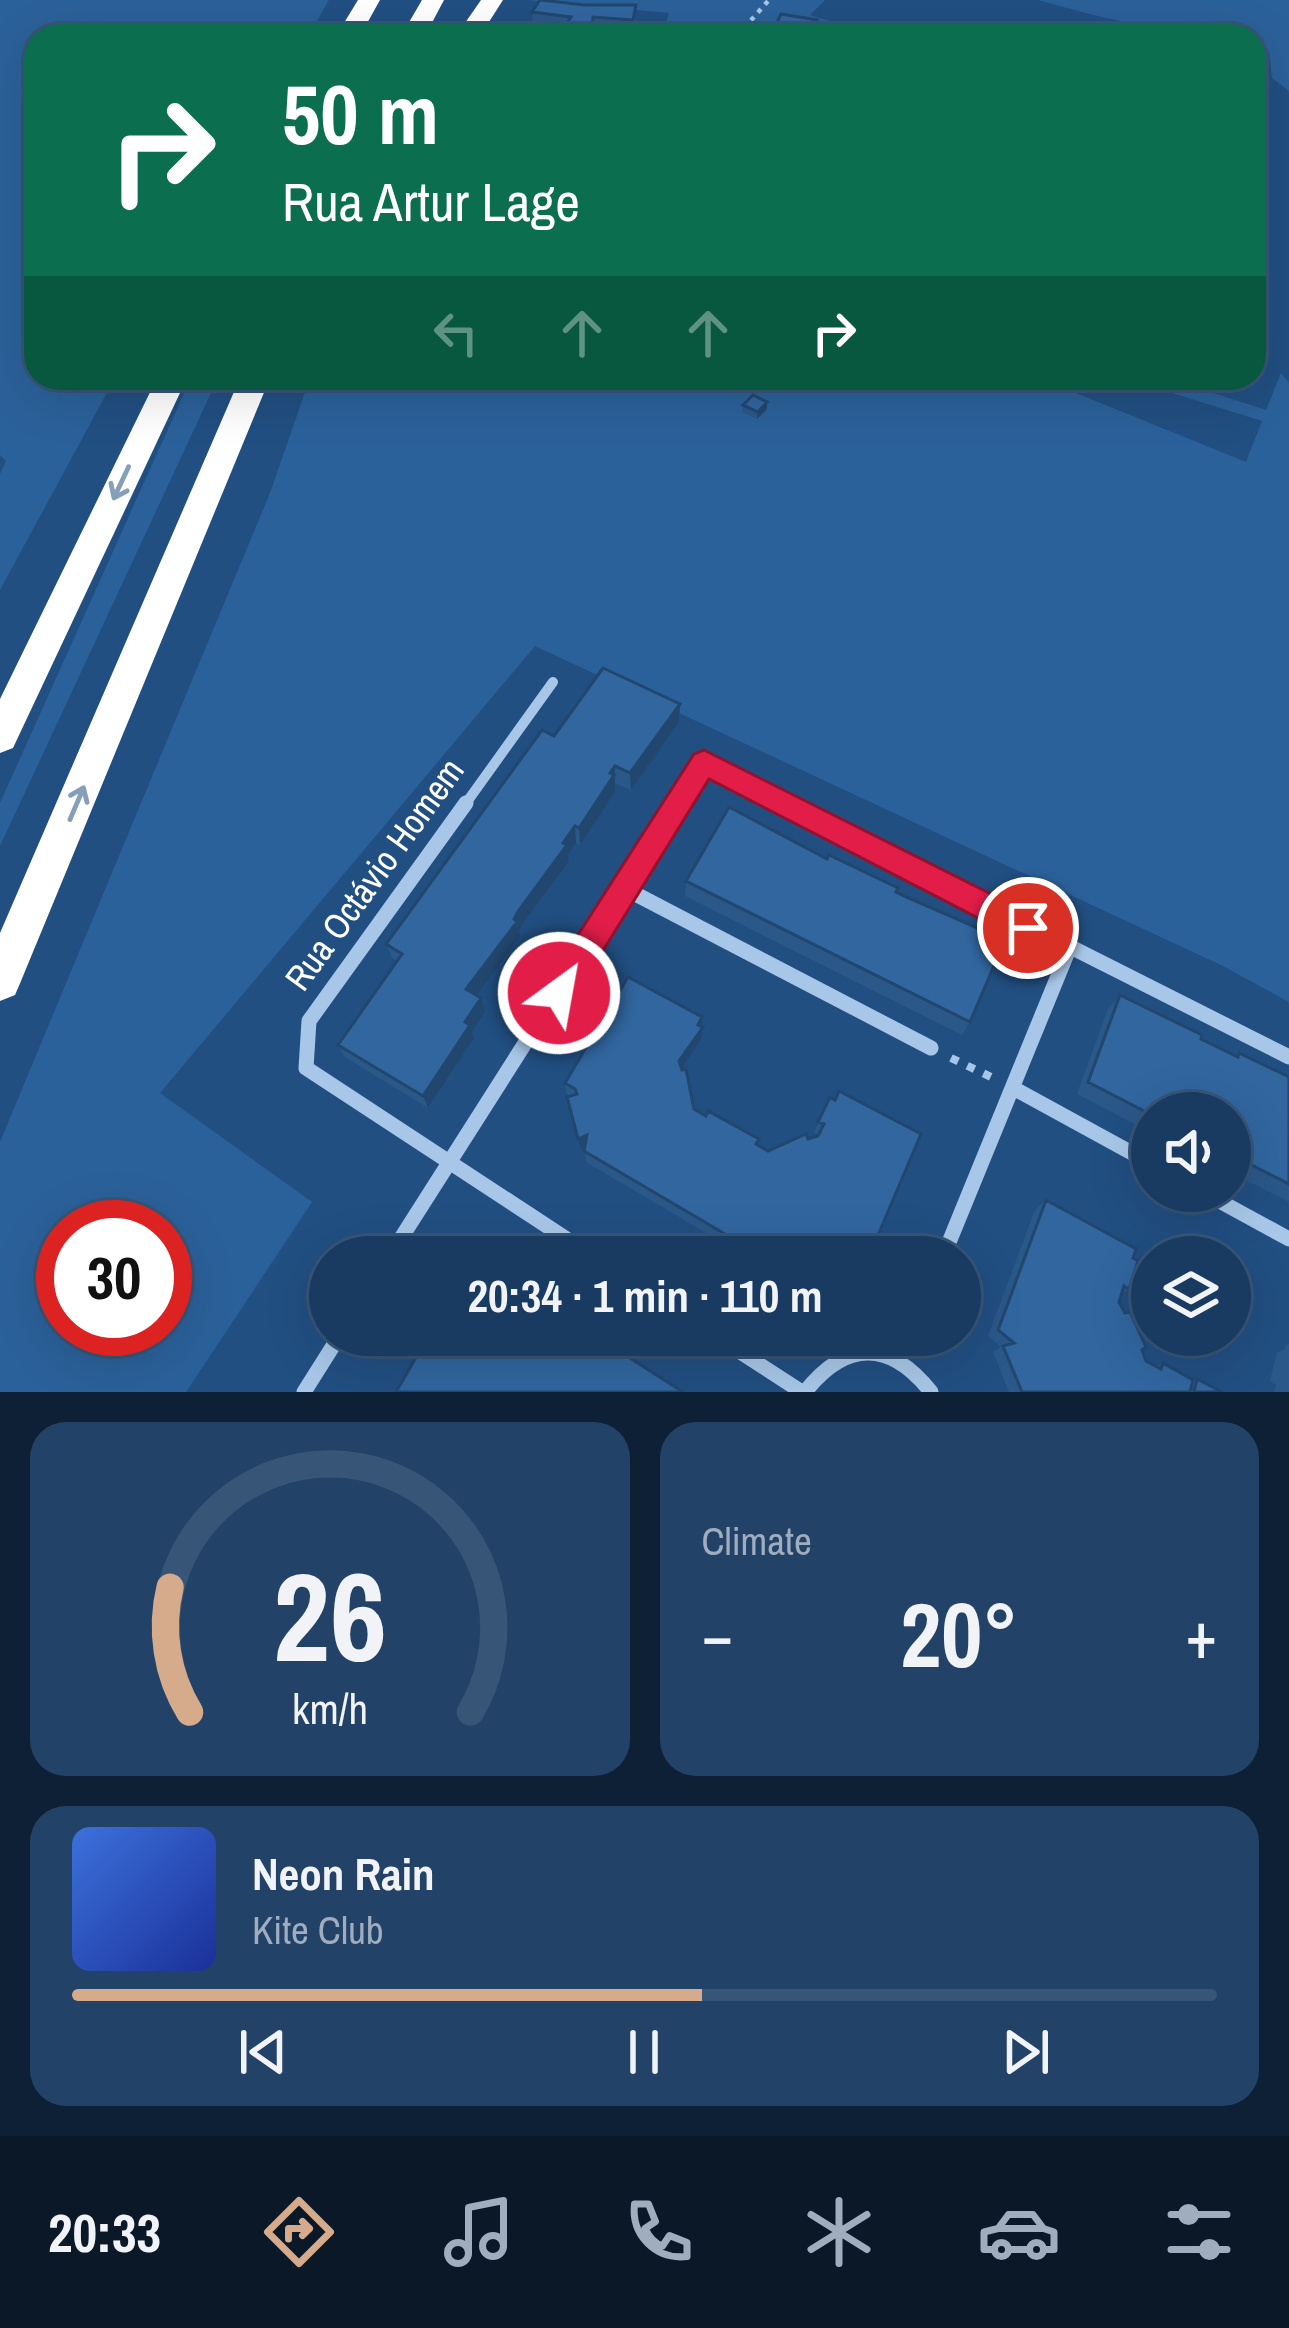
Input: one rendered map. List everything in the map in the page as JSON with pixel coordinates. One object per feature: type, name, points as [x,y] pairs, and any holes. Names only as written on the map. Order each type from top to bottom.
[{"type":"highway","points":[[0,737],[166,390]]},
{"type":"highway","points":[[0,981],[250,390]]},
{"type":"highway","points":[[212,485],[271,390]]},
{"type":"street","name":"Rua Octávio Homem","points":[[553,682],[309,1021],[306,1068],[562,1236]]},
{"type":"street","points":[[402,1236],[704,762],[1289,1057]]},
{"type":"street","points":[[624,888],[931,1048]]},
{"type":"street","points":[[952,1236],[1069,949]]},
{"type":"street","points":[[1015,1089],[1131,1153]]},
{"type":"street","points":[[1240,1212],[1289,1239]]},
{"type":"street","points":[[747,1356],[804,1392],[820,1369],[842,1355],[874,1351],[899,1360],[932,1392]]},
{"type":"street","points":[[304,1392],[327,1356]]},
{"type":"street","points":[[899,1360],[901,1356]]},
{"type":"path","points":[[748,24],[769,0]]},
{"type":"path","points":[[931,1048],[1015,1089]]},
{"type":"shaded area","points":[[0,0],[329,0],[315,24],[24,24],[24,390],[108,390],[0,590],[0,474],[6,461],[0,455]]},
{"type":"shaded area","points":[[527,0],[825,0],[810,15],[840,24],[666,24],[669,13]]},
{"type":"shaded area","points":[[1038,0],[1289,0],[1289,91],[1272,78],[1266,24],[1135,24]]},
{"type":"shaded area","points":[[1281,373],[1289,383],[1289,1002],[1223,966],[535,646],[160,1093],[312,1202],[186,1392],[0,1392],[0,1142],[270,493],[306,390],[1069,390],[1246,462],[1262,421],[1163,390],[1204,390],[1266,410]]},
{"type":"shaded area","points":[[186,390],[212,390],[0,846],[0,803]]},
{"type":"building","points":[[540,0],[636,5],[633,20],[593,17],[592,24],[567,24],[571,17],[532,12]]},
{"type":"building","points":[[781,14],[817,20],[815,24],[776,24]]},
{"type":"building","points":[[753,395],[767,402],[758,412],[743,405]]},
{"type":"building","points":[[603,668],[680,704],[630,773],[615,766],[610,773],[614,775],[579,828],[575,826],[563,843],[567,845],[519,910],[517,922],[466,989],[481,998],[465,1022],[470,1025],[423,1096],[338,1045],[402,954],[386,944],[542,730],[554,736]]},
{"type":"building","points":[[729,807],[827,859],[829,855],[898,888],[896,892],[906,897],[1005,940],[970,1022],[686,881]]},
{"type":"building","points":[[628,977],[702,1017],[698,1025],[703,1027],[679,1061],[682,1070],[686,1069],[694,1109],[706,1116],[708,1111],[759,1139],[756,1144],[768,1151],[806,1134],[808,1139],[818,1136],[824,1124],[818,1122],[830,1097],[835,1100],[839,1091],[921,1134],[878,1236],[728,1236],[584,1151],[587,1135],[578,1139],[567,1097],[577,1094],[565,1083]]},
{"type":"building","points":[[1120,995],[1238,1057],[1239,1053],[1289,1077],[1289,1184],[1251,1165],[1251,1092],[1131,1092],[1131,1104],[1088,1082]]},
{"type":"building","points":[[1046,1200],[1131,1246],[1131,1283],[1129,1289],[1124,1286],[1119,1302],[1131,1314],[1131,1356],[1144,1356],[1161,1369],[1163,1363],[1193,1380],[1190,1392],[1022,1392],[1003,1346],[1014,1343],[998,1330]]},
{"type":"building","points":[[417,1356],[627,1356],[683,1392],[396,1392]]},
{"type":"building","points":[[1197,1379],[1222,1392],[1194,1392]]},
{"type":"route","points":[[559,993],[704,762],[1028,928]]}]
